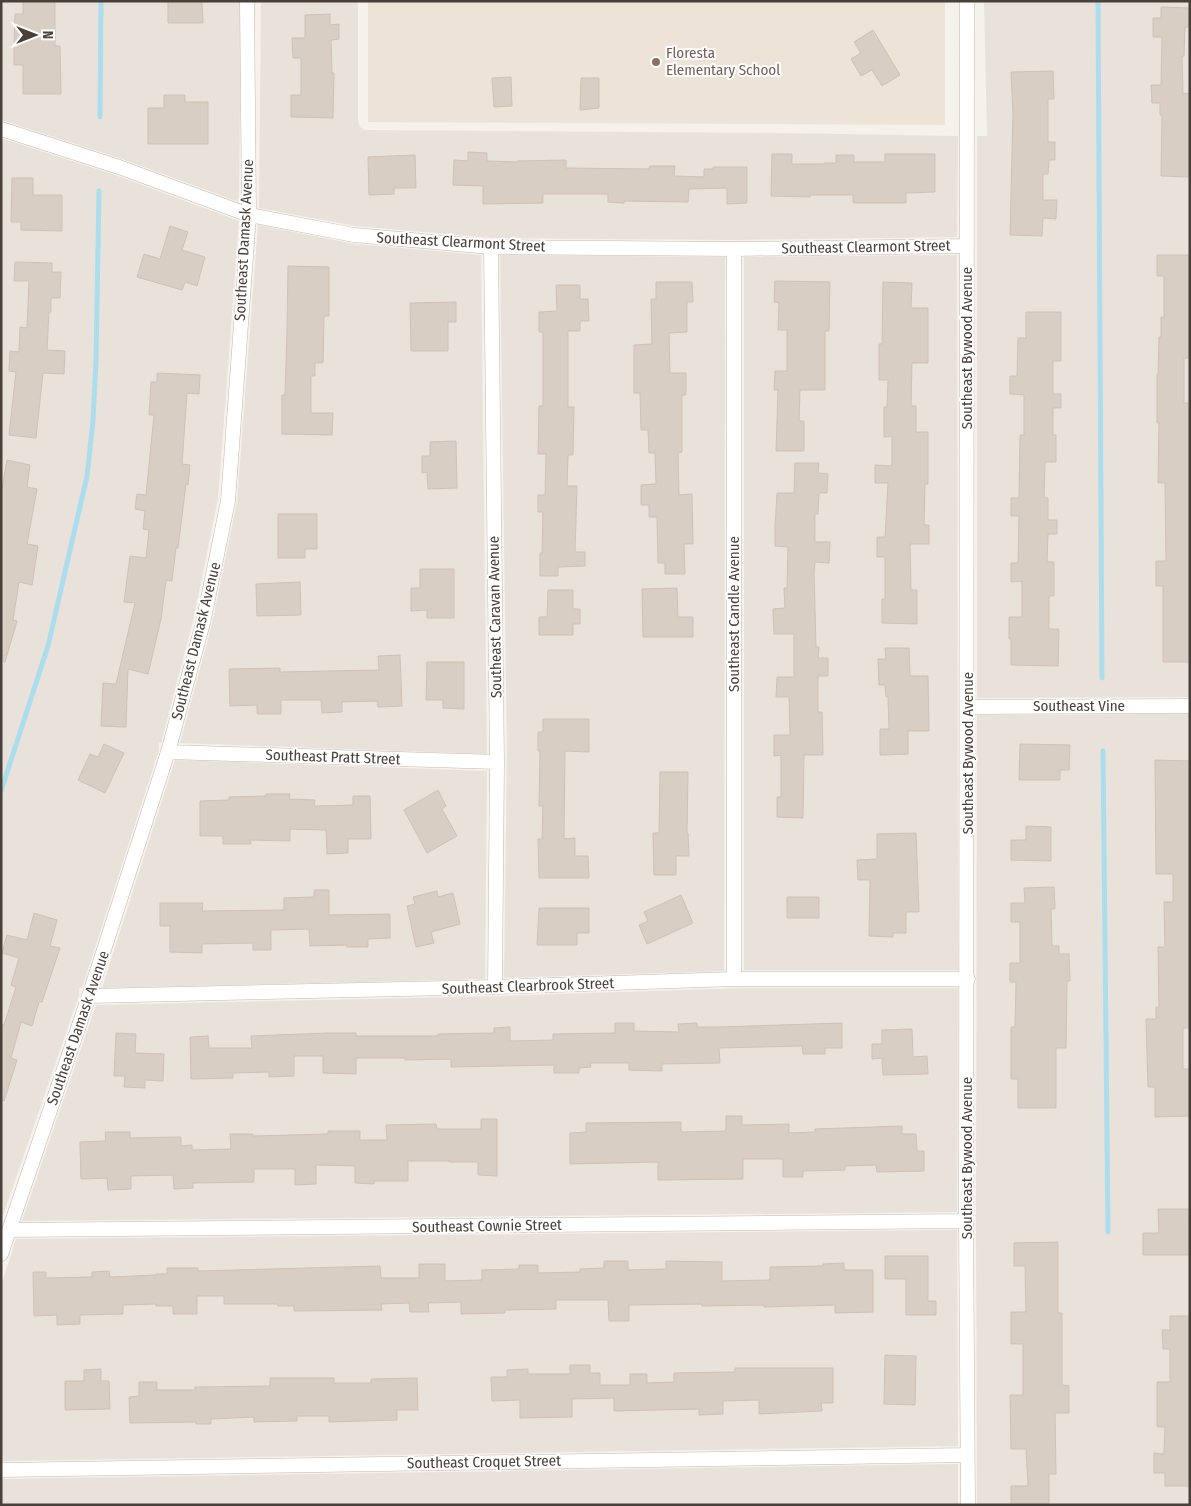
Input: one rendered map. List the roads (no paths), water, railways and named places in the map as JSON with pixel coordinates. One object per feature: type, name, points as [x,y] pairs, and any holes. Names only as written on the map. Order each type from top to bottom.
[{"type":"street","name":"Southeast Damask Avenue","points":[[1,1254],[89,996],[168,752],[203,623],[228,500],[249,215],[247,1]]},
{"type":"street","name":"Southeast Bywood Avenue","points":[[968,1],[968,979],[966,1221],[968,1505]]},
{"type":"street","name":"Southeast Clearmont Street","points":[[1,129],[119,167],[249,215],[354,235],[490,247],[734,249],[967,246]]},
{"type":"street","name":"Southeast Caravan Avenue","points":[[490,247],[497,762],[495,987]]},
{"type":"street","name":"Southeast Candle Avenue","points":[[734,249],[734,979]]},
{"type":"street","name":"Southeast Vine","points":[[968,707],[1190,706]]},
{"type":"street","name":"Southeast Pratt Street","points":[[168,752],[497,762]]},
{"type":"street","name":"Southeast Clearbrook Street","points":[[89,996],[495,987],[734,979],[968,979]]},
{"type":"street","name":"Southeast Cownie Street","points":[[9,1230],[966,1221]]},
{"type":"street","name":"Southeast Croquet Street","points":[[1,1470],[967,1455]]},
{"type":"waterway","points":[[100,117],[101,1]]},
{"type":"waterway","points":[[1098,1],[1102,678]]},
{"type":"waterway","points":[[1,791],[48,646],[87,476],[93,421],[96,360],[99,191]]},
{"type":"waterway","points":[[1103,751],[1108,1232]]},
{"type":"place","name":"Floresta Elementary School","points":[[656,62]]}]
